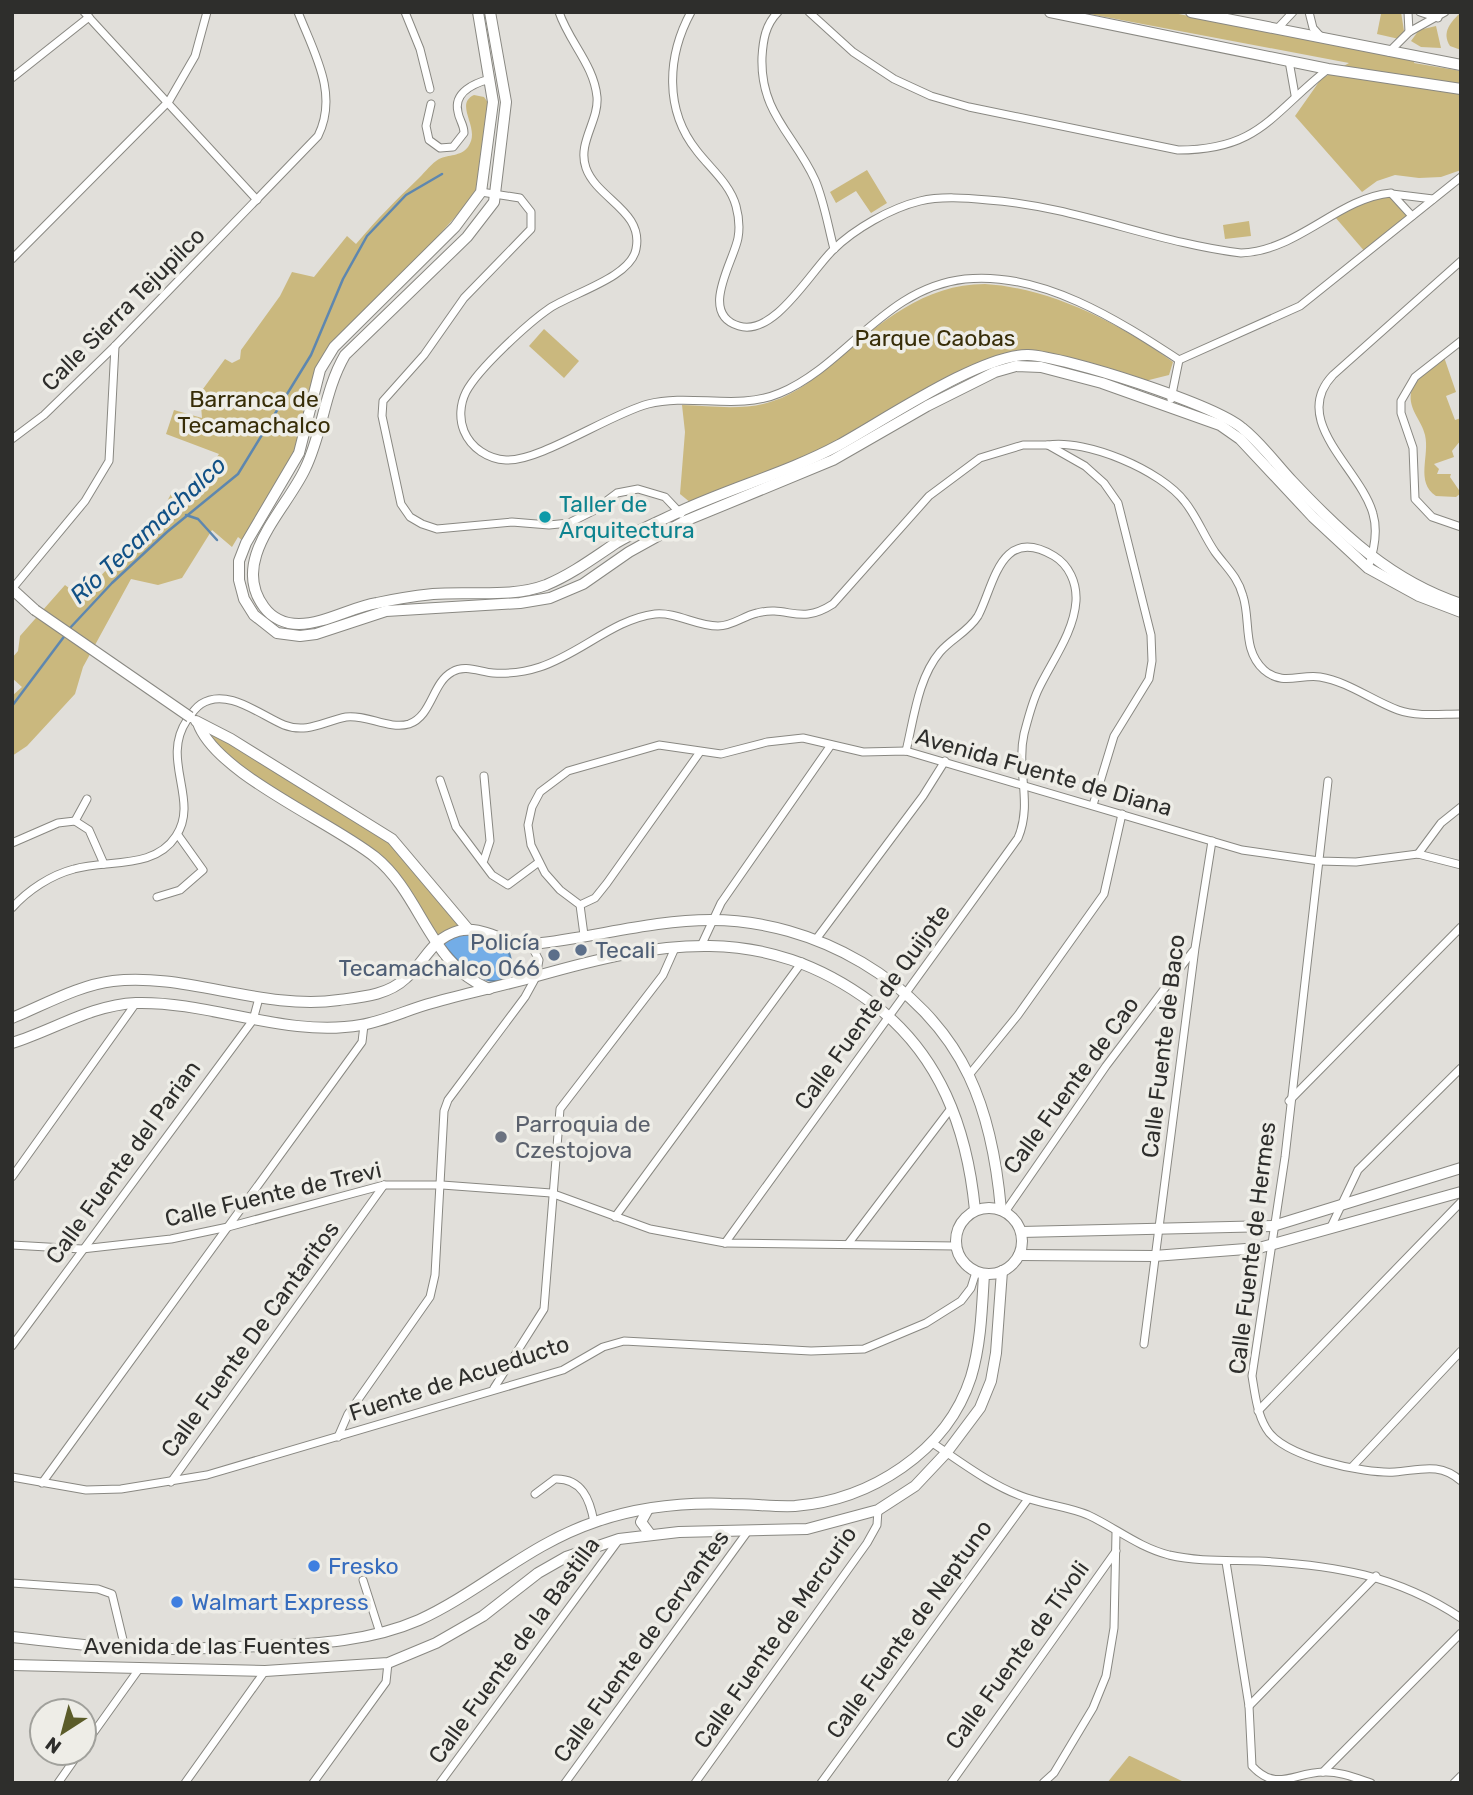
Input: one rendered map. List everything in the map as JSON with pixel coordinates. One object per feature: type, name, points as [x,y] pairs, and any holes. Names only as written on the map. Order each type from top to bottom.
[{"type":"main road","points":[[478,12],[490,79],[492,115],[481,192],[455,227],[334,347],[320,370],[309,402],[305,435],[299,453],[246,543],[239,561],[239,580],[244,599],[266,627],[277,633],[300,636],[316,634],[386,611],[520,603],[550,598],[583,584],[682,516]]},
{"type":"main road","points":[[490,12],[506,102],[494,202],[467,237],[345,355],[332,376],[310,459],[260,542],[253,560],[252,580],[258,599],[269,613],[281,621],[300,624],[353,607],[408,598],[540,587],[576,572],[618,542],[821,465],[896,419],[995,372],[1024,365],[1170,402],[1213,422],[1240,439],[1313,517],[1370,563],[1419,596],[1461,612]]},
{"type":"main road","points":[[1050,12],[1328,69],[1461,89]]},
{"type":"main road","points":[[1191,12],[1461,65]]},
{"type":"main road","points":[[309,402],[324,406]]},
{"type":"main road","points":[[1370,563],[1461,604]]},
{"type":"main road","points":[[12,589],[36,610],[194,720],[267,760],[392,839],[468,929],[531,945],[584,935],[711,920],[753,922],[817,939],[906,995],[943,1035],[969,1075],[998,1168],[1003,1211],[1021,1232],[1019,1255],[1002,1271],[980,1273],[963,1262],[956,1246],[961,1221],[975,1210],[1003,1211]]},
{"type":"main road","points":[[313,621],[316,634]]},
{"type":"main road","points":[[194,720],[203,738],[252,779],[379,860],[459,973],[489,989]]},
{"type":"main road","points":[[12,1018],[83,989],[113,981],[144,981],[259,998],[329,1002],[385,992],[405,980],[435,942],[468,929]]},
{"type":"main road","points":[[12,1043],[104,1006],[136,1003],[165,1004],[253,1020],[326,1026],[364,1024],[591,960],[675,948],[732,945],[802,961],[830,975],[890,1016],[925,1055],[952,1107],[966,1149],[975,1210]]},
{"type":"main road","points":[[1021,1232],[1273,1226],[1461,1168]]},
{"type":"main road","points":[[1019,1255],[1154,1256],[1271,1245],[1461,1192]]},
{"type":"main road","name":"Avenida de las Fuentes","points":[[15,1669],[265,1671],[388,1662],[436,1643],[483,1616],[538,1573],[566,1557],[619,1539],[650,1534],[807,1529],[878,1510],[915,1486],[947,1452],[980,1408],[991,1381],[1002,1271]]},
{"type":"main road","name":"Avenida de las Fuentes","points":[[12,1637],[148,1649],[298,1644],[380,1633],[433,1613],[530,1551],[607,1518],[686,1504],[793,1506],[832,1500],[876,1484],[897,1472],[931,1442],[951,1415],[971,1377],[980,1333],[980,1273]]},
{"type":"main road","points":[[648,1509],[641,1522],[650,1534]]},
{"type":"main road","points":[[607,1518],[619,1527],[619,1539]]},
{"type":"main road","points":[[130,1648],[129,1661],[139,1669],[151,1657],[148,1649]]},
{"type":"street","points":[[12,258],[169,101],[195,56],[207,12]]},
{"type":"street","name":"Calle Sierra Tejupilco","points":[[12,439],[44,415],[115,346],[318,136],[328,110],[326,83],[298,12]]},
{"type":"street","points":[[405,12],[420,49],[430,89]]},
{"type":"street","points":[[559,12],[596,87],[597,112],[584,149],[586,169],[634,224],[636,251],[629,263],[619,271],[553,306],[532,322],[469,387],[463,401],[462,423],[471,443],[482,453],[504,460],[520,459],[633,409],[656,402],[740,402],[770,397],[801,382],[887,312],[931,288],[960,280],[996,279],[1052,293],[1107,316],[1179,360]]},
{"type":"street","points":[[691,12],[674,54],[672,80],[677,114],[685,134],[726,185],[736,204],[740,223],[738,239],[720,292],[720,306],[727,319],[738,326],[752,327],[766,321],[783,308],[834,249],[906,205],[936,199],[971,198],[1041,207],[1233,252],[1249,253],[1296,237],[1365,199],[1391,193],[1433,199]]},
{"type":"street","points":[[778,12],[767,27],[762,45],[765,92],[774,116],[816,181],[834,249]]},
{"type":"street","points":[[808,12],[853,52],[894,79],[931,96],[1149,147],[1206,150],[1231,145],[1255,134],[1278,116],[1295,95],[1328,69]]},
{"type":"street","points":[[1277,30],[1293,12]]},
{"type":"street","points":[[1309,12],[1313,28],[1322,39]]},
{"type":"street","points":[[1408,12],[1409,32]]},
{"type":"street","points":[[1420,12],[1442,15]]},
{"type":"street","points":[[12,78],[86,15],[169,101],[257,200]]},
{"type":"street","points":[[1389,52],[1409,32],[1442,15]]},
{"type":"street","points":[[1289,61],[1295,95]]},
{"type":"street","points":[[430,104],[426,127],[429,139],[440,148],[453,147],[464,133],[457,110],[461,97],[471,85],[490,79]]},
{"type":"street","points":[[1179,360],[1300,306],[1461,177]]},
{"type":"street","points":[[481,192],[520,198],[532,218],[529,234],[464,298],[430,347],[383,401],[382,416],[401,504],[410,517],[437,528],[492,523],[569,523],[593,511],[613,495],[631,489],[659,494],[682,516]]},
{"type":"street","points":[[1391,193],[1412,216]]},
{"type":"street","points":[[1370,563],[1375,532],[1372,512],[1323,429],[1318,408],[1320,393],[1333,375],[1461,261]]},
{"type":"street","points":[[1461,341],[1416,377],[1401,401],[1401,413],[1413,448],[1415,499],[1432,517],[1461,527]]},
{"type":"street","points":[[12,589],[85,501],[109,461],[115,346]]},
{"type":"street","points":[[1170,402],[1179,360]]},
{"type":"street","points":[[12,908],[47,880],[75,868],[151,858],[165,849],[178,835],[184,802],[177,772],[176,741],[193,711],[201,704],[215,699],[233,700],[288,727],[322,726],[346,717],[408,724],[420,717],[443,680],[452,672],[462,668],[514,673],[539,667],[566,657],[624,624],[655,614],[674,615],[717,626],[731,625],[757,613],[774,611],[803,617],[820,613],[833,604],[929,496],[955,474],[1002,449],[1023,445],[1073,444],[1134,466],[1171,488],[1184,501],[1217,554],[1235,574],[1247,612],[1247,638],[1252,655],[1264,670],[1276,678],[1292,680],[1317,677],[1343,684],[1398,710],[1415,714],[1461,714]]},
{"type":"street","points":[[1048,445],[1085,466],[1104,483],[1118,503],[1151,635],[1152,661],[1149,679],[1114,736],[1093,805]]},
{"type":"street","name":"Calle Fuente de Quijote","points":[[725,1243],[1018,838],[1026,821],[1021,751],[1025,731],[1037,692],[1070,628],[1076,603],[1075,587],[1068,570],[1045,551],[1033,548],[1017,551],[993,573],[978,615],[963,635],[943,649],[925,675],[906,751]]},
{"type":"street","name":"Avenida Fuente de Diana","points":[[580,905],[560,890],[539,862],[531,845],[528,825],[531,807],[540,792],[552,781],[591,763],[659,745],[700,752],[735,752],[783,739],[803,738],[877,753],[906,751],[1212,841],[1276,856],[1356,862],[1418,854],[1461,865]]},
{"type":"street","points":[[701,946],[711,920],[831,745]]},
{"type":"street","points":[[584,935],[580,905],[595,898],[607,883],[700,752]]},
{"type":"street","points":[[817,939],[923,796],[945,761]]},
{"type":"street","points":[[484,776],[490,841],[484,860]]},
{"type":"street","points":[[440,780],[456,827],[470,848],[484,860],[492,876],[508,885],[539,862]]},
{"type":"street","name":"Calle Fuente de Hermes","points":[[1328,781],[1289,1101],[1285,1157],[1252,1376],[1258,1411],[1267,1430],[1278,1442],[1292,1450],[1352,1467],[1394,1472],[1438,1468],[1461,1481]]},
{"type":"street","points":[[75,821],[86,799]]},
{"type":"street","points":[[1418,854],[1441,823],[1461,807]]},
{"type":"street","points":[[969,1075],[1018,1015],[1104,894],[1122,814]]},
{"type":"street","points":[[12,843],[58,823],[75,821],[89,830],[104,864]]},
{"type":"street","points":[[157,897],[180,890],[203,870],[178,835]]},
{"type":"street","name":"Calle Fuente de Baco","points":[[1144,1344],[1195,948],[1212,841]]},
{"type":"street","points":[[1289,1101],[1461,927]]},
{"type":"street","points":[[338,1437],[348,1414],[430,1297],[442,1185],[444,1111],[448,1100],[525,997],[536,977],[539,960],[531,945]]},
{"type":"street","points":[[494,1388],[544,1309],[551,1193],[560,1109],[663,975],[675,948]]},
{"type":"street","name":"Calle Fuente de Cao","points":[[1003,1211],[1106,1066],[1195,948]]},
{"type":"street","points":[[615,1217],[802,961]]},
{"type":"street","name":"Calle Fuente del Parian","points":[[12,1346],[253,1020],[259,998]]},
{"type":"street","points":[[12,1177],[136,1003]]},
{"type":"street","points":[[42,1483],[362,1042],[364,1024]]},
{"type":"street","points":[[1329,1229],[1358,1170],[1461,1068]]},
{"type":"street","points":[[848,1244],[952,1107]]},
{"type":"street","name":"Calle Fuente de Trevi","points":[[12,1245],[82,1250],[171,1239],[228,1227],[384,1185],[442,1185],[551,1193],[650,1229],[725,1243],[956,1246]]},
{"type":"street","name":"Calle Fuente De Cantaritos","points":[[171,1482],[384,1185]]},
{"type":"street","points":[[1258,1411],[1461,1202]]},
{"type":"street","name":"Fuente de Acueducto","points":[[12,1477],[86,1490],[171,1482],[228,1471],[494,1388],[563,1370],[603,1347],[624,1341],[811,1351],[864,1349],[926,1323],[961,1301],[980,1273]]},
{"type":"street","points":[[1352,1467],[1461,1351]]},
{"type":"street","points":[[931,1442],[1002,1487],[1028,1499],[1079,1511],[1116,1533],[1168,1554],[1226,1562],[1307,1564],[1376,1576],[1440,1605],[1461,1618]]},
{"type":"street","points":[[535,1494],[555,1479],[575,1484],[588,1496],[594,1522]]},
{"type":"street","name":"Calle Fuente de Neptuno","points":[[821,1783],[1028,1499]]},
{"type":"street","name":"Calle Fuente de Mercurio","points":[[695,1783],[867,1543],[877,1525],[878,1510]]},
{"type":"street","name":"Calle Fuente de Cervantes","points":[[565,1783],[748,1531]]},
{"type":"street","points":[[1043,1783],[1054,1773],[1093,1708],[1106,1676],[1114,1628],[1116,1533]]},
{"type":"street","name":"Calle Fuente de la Bastilla","points":[[440,1783],[619,1539]]},
{"type":"street","name":"Calle Fuente de Tívoli","points":[[951,1783],[1116,1551]]},
{"type":"street","points":[[1226,1562],[1249,1706],[1252,1766],[1262,1777],[1275,1781],[1322,1772],[1341,1773],[1371,1783]]},
{"type":"street","points":[[1249,1706],[1376,1576]]},
{"type":"street","points":[[363,1580],[380,1633]]},
{"type":"street","points":[[12,1583],[98,1589],[112,1594],[130,1648]]},
{"type":"street","points":[[1322,1772],[1461,1633]]},
{"type":"street","points":[[313,1783],[386,1682],[388,1662]]},
{"type":"street","points":[[98,1726],[139,1669]]},
{"type":"street","points":[[185,1783],[265,1671]]},
{"type":"street","points":[[58,1783],[69,1767]]},
{"type":"street","points":[[1454,1783],[1461,1776]]},
{"type":"green space","points":[[1079,12],[1168,12],[1415,59],[1414,63],[1461,71],[1461,170],[1441,177],[1395,175],[1377,181],[1362,192],[1295,116],[1321,79],[1349,63]]},
{"type":"green space","points":[[1401,12],[1404,31],[1399,39],[1377,34],[1381,14]]},
{"type":"green space","points":[[1461,12],[1461,50],[1450,46],[1447,32]]},
{"type":"green space","points":[[1436,26],[1441,48],[1421,47],[1411,41],[1419,30]]},
{"type":"green space","name":"Barranca de Tecamachalco","points":[[474,95],[484,97],[489,104],[478,192],[317,369],[296,451],[243,541],[238,537],[232,547],[212,530],[182,578],[158,585],[131,579],[83,667],[75,694],[27,746],[12,756],[12,696],[22,687],[12,678],[12,658],[18,651],[20,636],[65,585],[81,597],[137,537],[154,526],[171,494],[193,491],[219,454],[166,434],[174,410],[202,418],[200,393],[225,359],[232,363],[240,359],[241,350],[280,296],[292,272],[314,277],[347,236],[356,244],[434,163],[468,147],[472,132],[466,105],[468,99]]},
{"type":"green space","points":[[867,170],[887,203],[871,213],[856,191],[836,203],[830,192]]},
{"type":"green space","points":[[1391,193],[1412,216],[1366,253],[1335,217],[1365,199]]},
{"type":"green space","points":[[1249,221],[1251,236],[1225,239],[1223,225]]},
{"type":"green space","name":"Parque Caobas","points":[[985,284],[1035,292],[1107,321],[1173,362],[1169,375],[1145,381],[1014,352],[815,453],[691,503],[680,494],[685,432],[682,405],[740,407],[782,398],[806,384],[904,308],[942,291]]},
{"type":"green space","points":[[544,329],[579,361],[564,378],[529,346]]},
{"type":"green space","points":[[1444,357],[1456,392],[1446,396],[1455,420],[1461,418],[1461,440],[1452,451],[1454,457],[1434,464],[1439,469],[1437,474],[1451,474],[1450,477],[1461,493],[1456,497],[1436,496],[1426,484],[1425,435],[1413,410],[1411,399],[1416,383]]},
{"type":"green space","points":[[216,733],[391,842],[466,927],[438,937],[391,872],[253,778],[213,741],[209,735]]},
{"type":"green space","points":[[1130,1756],[1186,1783],[1107,1783]]},
{"type":"water","points":[[470,929],[500,943],[510,954],[509,971],[500,981],[491,981],[474,974],[458,961],[440,940]]},
{"type":"waterway","name":"Río Tecamachalco","points":[[70,628],[112,583],[167,532],[238,474],[311,355],[343,279],[367,236],[406,195],[442,174]]},
{"type":"waterway","points":[[186,515],[198,519],[217,540]]},
{"type":"waterway","name":"Río Tecamachalco","points":[[12,706],[66,634]]},
{"type":"place","name":"Taller de Arquitectura","points":[[545,517]]},
{"type":"place","name":"Tecali","points":[[581,950]]},
{"type":"place","name":"Policía Tecamachalco 066","points":[[554,955]]},
{"type":"place","name":"Parroquia de Czestojova","points":[[501,1137]]},
{"type":"place","name":"Fresko","points":[[314,1566]]},
{"type":"place","name":"Walmart Express","points":[[177,1602]]}]
